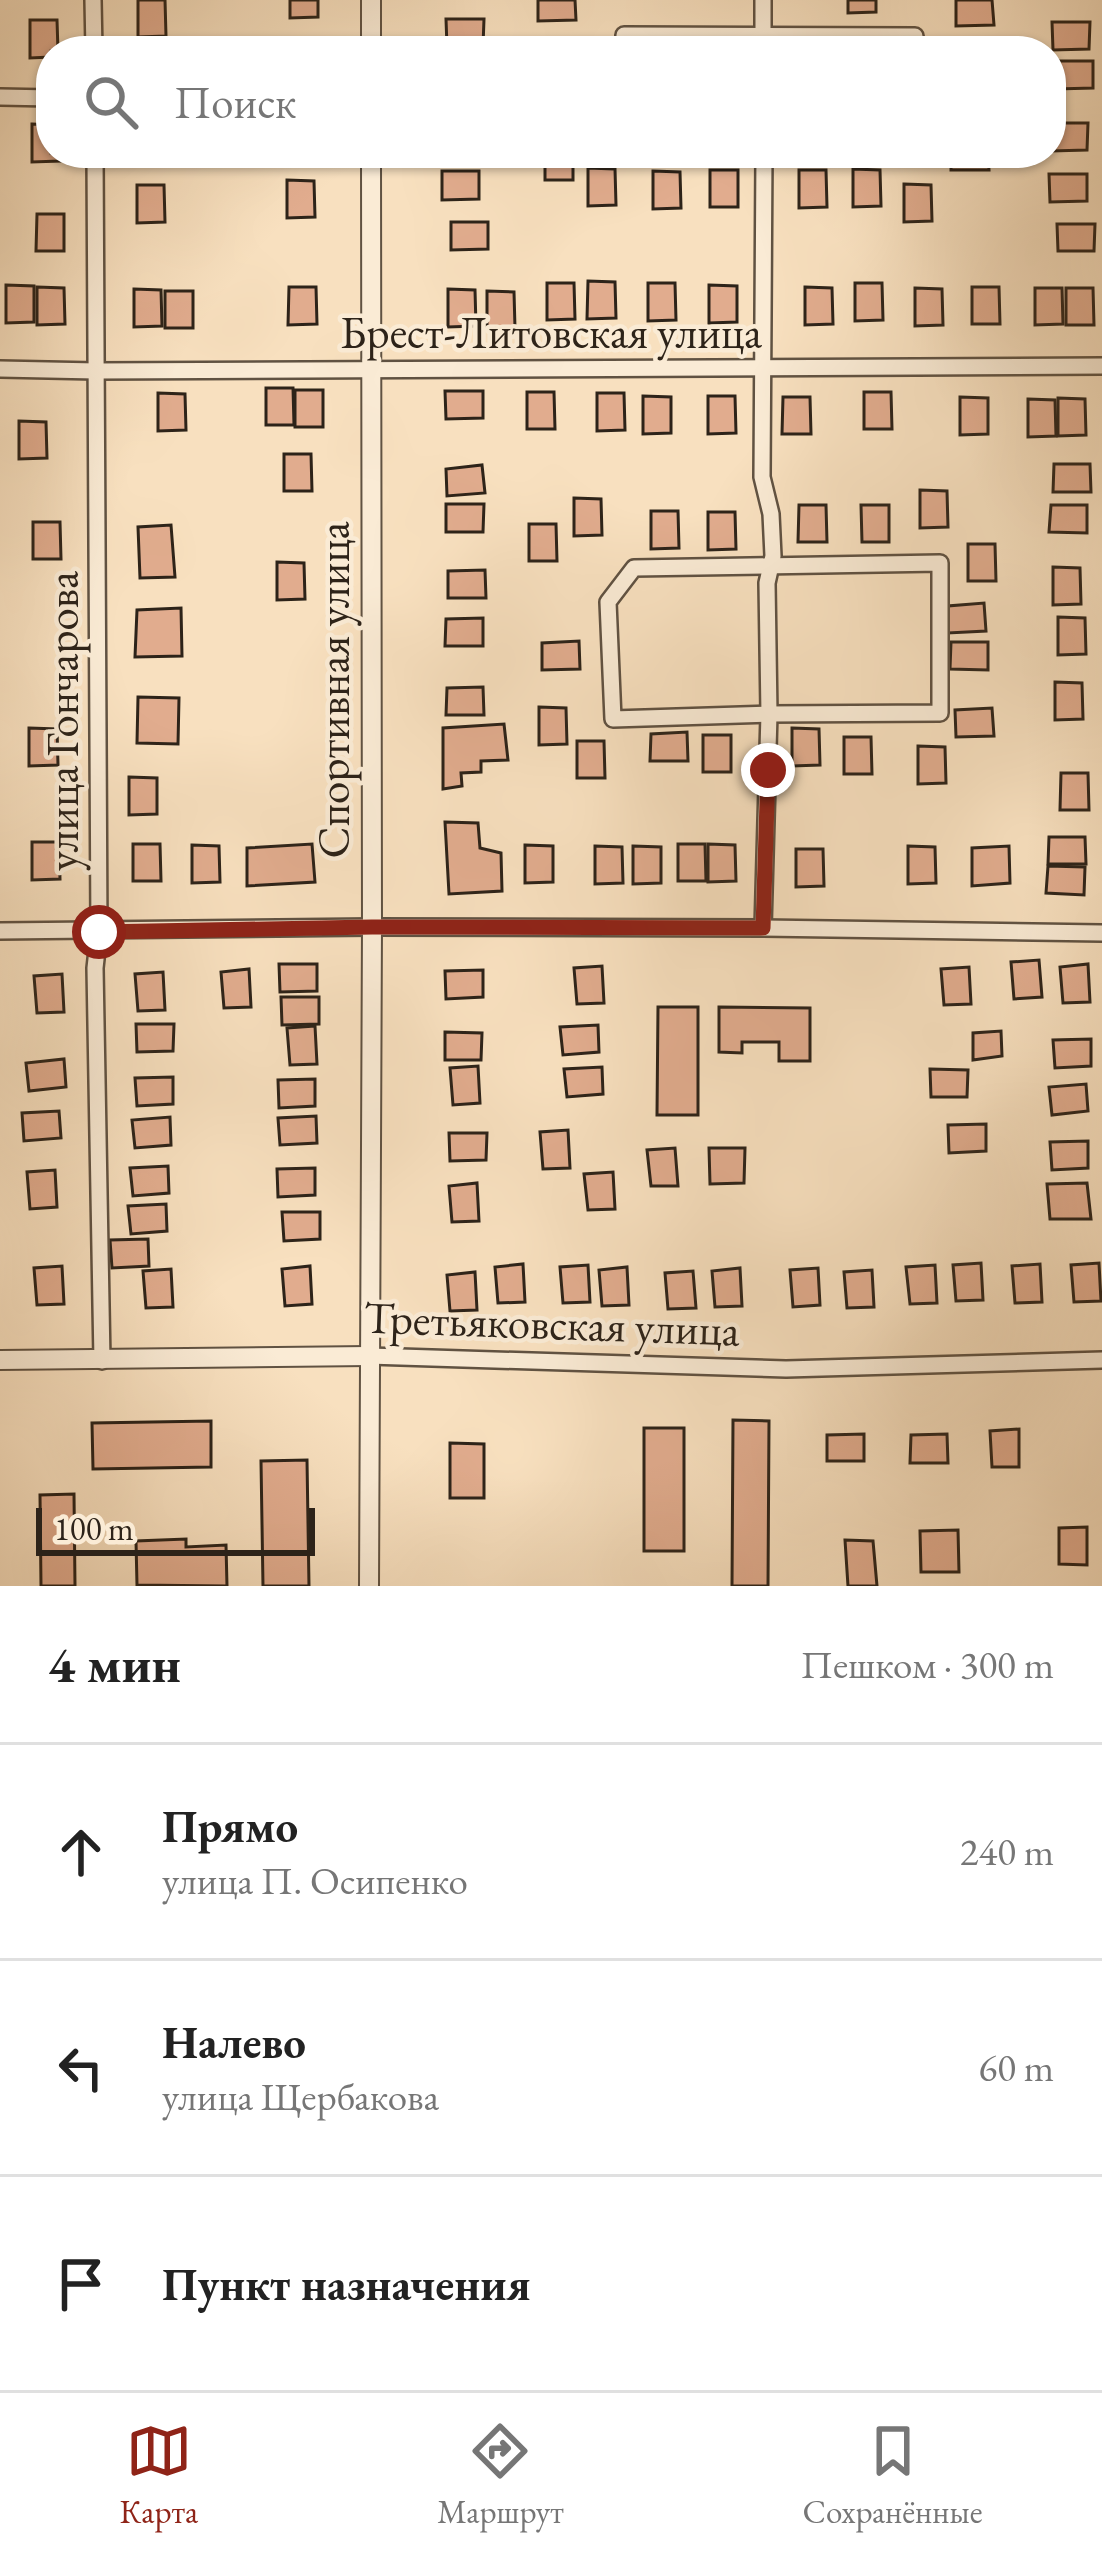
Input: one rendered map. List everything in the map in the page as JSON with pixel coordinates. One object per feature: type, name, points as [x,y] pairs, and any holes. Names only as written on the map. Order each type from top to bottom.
[{"type":"street","points":[[93,0],[94,36]]},
{"type":"street","points":[[371,0],[371,36]]},
{"type":"street","points":[[763,0],[763,36]]},
{"type":"street","points":[[0,97],[36,98]]},
{"type":"street","name":"улица Гончарова","points":[[95,168],[99,932],[95,968],[102,1360]]},
{"type":"street","name":"Спортивная улица","points":[[369,1586],[371,168]]},
{"type":"street","points":[[763,928],[767,583],[771,566],[771,514],[762,477],[764,168]]},
{"type":"street","name":"Брест-Литовская улица","points":[[0,369],[1102,366]]},
{"type":"street","points":[[940,563],[940,713],[769,714],[613,719],[608,602],[634,568],[940,563]]},
{"type":"street","points":[[0,931],[372,927],[1102,933]]},
{"type":"street","name":"Третьяковская улица","points":[[0,1360],[369,1356],[786,1369],[1102,1360]]},
{"type":"building","points":[[138,0],[165,0],[166,36],[138,36]]},
{"type":"building","points":[[290,0],[318,0],[318,17],[290,18]]},
{"type":"building","points":[[538,0],[575,0],[576,20],[538,21]]},
{"type":"building","points":[[848,0],[876,0],[876,12],[848,13]]},
{"type":"building","points":[[956,0],[992,0],[994,25],[956,26]]},
{"type":"building","points":[[446,19],[484,19],[483,36],[447,36]]},
{"type":"building","points":[[30,20],[57,20],[58,36],[36,36],[36,58],[30,58]]},
{"type":"building","points":[[1052,22],[1090,22],[1089,49],[1066,50],[1066,36],[1052,36]]},
{"type":"building","points":[[1066,61],[1093,61],[1093,88],[1066,89]]},
{"type":"building","points":[[1066,123],[1088,123],[1087,150],[1066,151]]},
{"type":"building","points":[[32,124],[36,124],[36,162],[32,162]]},
{"type":"building","points":[[545,168],[573,168],[573,180],[545,180]]},
{"type":"building","points":[[588,168],[615,169],[616,205],[588,206]]},
{"type":"building","points":[[853,169],[880,170],[881,206],[853,207]]},
{"type":"building","points":[[710,170],[738,170],[738,207],[710,207]]},
{"type":"building","points":[[799,170],[826,170],[827,207],[799,208]]},
{"type":"building","points":[[442,171],[479,171],[479,199],[442,200]]},
{"type":"building","points":[[653,171],[680,172],[681,208],[653,209]]},
{"type":"building","points":[[1049,174],[1087,174],[1087,201],[1050,202]]},
{"type":"building","points":[[287,180],[314,181],[315,217],[287,218]]},
{"type":"building","points":[[904,184],[931,185],[932,221],[904,222]]},
{"type":"building","points":[[137,185],[164,185],[165,222],[137,223]]},
{"type":"building","points":[[37,214],[64,214],[64,251],[36,251]]},
{"type":"building","points":[[451,222],[488,222],[488,249],[451,250]]},
{"type":"building","points":[[1057,224],[1095,224],[1094,251],[1058,251]]},
{"type":"building","points":[[588,281],[615,282],[616,318],[587,319]]},
{"type":"building","points":[[547,283],[574,283],[575,319],[547,320]]},
{"type":"building","points":[[648,283],[675,283],[676,320],[648,321]]},
{"type":"building","points":[[855,283],[882,283],[883,320],[855,321]]},
{"type":"building","points":[[6,285],[34,286],[34,322],[6,323]]},
{"type":"building","points":[[709,285],[737,286],[737,322],[709,323]]},
{"type":"building","points":[[37,287],[64,288],[65,324],[37,325]]},
{"type":"building","points":[[289,287],[316,287],[317,324],[288,325]]},
{"type":"building","points":[[805,287],[832,288],[833,324],[805,325]]},
{"type":"building","points":[[972,287],[999,287],[1000,324],[972,324]]},
{"type":"building","points":[[915,288],[942,289],[943,325],[915,326]]},
{"type":"building","points":[[1035,288],[1062,288],[1063,324],[1035,325]]},
{"type":"building","points":[[1066,288],[1093,288],[1094,325],[1066,325]]},
{"type":"building","points":[[134,289],[161,290],[162,326],[134,327]]},
{"type":"building","points":[[448,289],[475,290],[476,326],[448,327]]},
{"type":"building","points":[[165,291],[193,291],[193,328],[165,328]]},
{"type":"building","points":[[487,291],[514,292],[515,328],[487,329]]},
{"type":"building","points":[[266,388],[293,388],[294,425],[266,425]]},
{"type":"building","points":[[295,390],[323,390],[323,427],[295,427]]},
{"type":"building","points":[[445,391],[483,391],[483,418],[446,419]]},
{"type":"building","points":[[527,392],[554,392],[555,429],[527,429]]},
{"type":"building","points":[[864,392],[891,392],[892,429],[864,429]]},
{"type":"building","points":[[158,393],[185,394],[186,430],[158,431]]},
{"type":"building","points":[[597,393],[624,393],[625,430],[597,431]]},
{"type":"building","points":[[643,396],[671,397],[671,433],[643,434]]},
{"type":"building","points":[[708,396],[735,396],[736,433],[708,434]]},
{"type":"building","points":[[783,397],[810,397],[811,434],[782,434]]},
{"type":"building","points":[[960,397],[988,398],[988,434],[960,435]]},
{"type":"building","points":[[1058,398],[1085,399],[1086,435],[1058,436]]},
{"type":"building","points":[[1028,399],[1055,400],[1056,436],[1028,437]]},
{"type":"building","points":[[19,421],[46,422],[47,458],[19,459]]},
{"type":"building","points":[[284,454],[311,454],[312,491],[284,491]]},
{"type":"building","points":[[1054,464],[1090,464],[1091,492],[1053,492]]},
{"type":"building","points":[[482,465],[485,493],[447,496],[446,469]]},
{"type":"building","points":[[920,490],[947,491],[948,527],[920,528]]},
{"type":"building","points":[[574,498],[601,499],[602,535],[574,536]]},
{"type":"building","points":[[446,504],[484,504],[483,532],[446,532]]},
{"type":"building","points":[[799,505],[826,505],[827,542],[798,542]]},
{"type":"building","points":[[861,505],[889,505],[889,542],[862,542]]},
{"type":"building","points":[[1051,505],[1087,505],[1087,533],[1049,532]]},
{"type":"building","points":[[651,511],[678,511],[679,548],[651,549]]},
{"type":"building","points":[[708,512],[735,512],[736,549],[708,550]]},
{"type":"building","points":[[33,522],[60,522],[61,559],[33,559]]},
{"type":"building","points":[[529,524],[556,524],[557,561],[529,561]]},
{"type":"building","points":[[171,525],[175,577],[140,578],[138,527]]},
{"type":"building","points":[[968,544],[995,544],[996,581],[968,581]]},
{"type":"building","points":[[277,562],[304,563],[305,599],[277,600]]},
{"type":"building","points":[[1053,567],[1080,568],[1081,604],[1053,605]]},
{"type":"building","points":[[485,570],[486,598],[448,598],[448,571]]},
{"type":"building","points":[[984,603],[986,631],[948,633],[948,606]]},
{"type":"building","points":[[181,608],[182,656],[135,657],[137,610]]},
{"type":"building","points":[[1058,617],[1085,618],[1086,654],[1058,655]]},
{"type":"building","points":[[483,618],[483,646],[445,646],[446,619]]},
{"type":"building","points":[[579,641],[580,669],[542,670],[542,643]]},
{"type":"building","points":[[951,642],[988,642],[988,670],[950,669]]},
{"type":"building","points":[[1055,682],[1082,683],[1083,719],[1055,720]]},
{"type":"building","points":[[483,687],[484,715],[446,715],[447,688]]},
{"type":"building","points":[[138,697],[179,698],[178,744],[137,743]]},
{"type":"building","points":[[539,707],[566,708],[567,744],[539,745]]},
{"type":"building","points":[[992,708],[994,736],[956,737],[955,710]]},
{"type":"building","points":[[504,724],[508,760],[481,761],[481,772],[461,773],[462,786],[443,789],[443,728]]},
{"type":"building","points":[[29,728],[57,729],[58,765],[29,766]]},
{"type":"building","points":[[792,728],[819,729],[820,765],[792,766]]},
{"type":"building","points":[[687,732],[688,761],[650,761],[651,734]]},
{"type":"building","points":[[703,735],[731,735],[731,772],[703,772]]},
{"type":"building","points":[[844,737],[871,737],[872,774],[844,774]]},
{"type":"building","points":[[577,741],[604,741],[605,778],[577,778]]},
{"type":"building","points":[[918,746],[945,747],[946,783],[918,784]]},
{"type":"building","points":[[1061,773],[1088,773],[1089,810],[1060,810]]},
{"type":"building","points":[[129,777],[157,778],[157,814],[129,815]]},
{"type":"building","points":[[445,822],[478,823],[480,848],[501,853],[502,891],[449,894]]},
{"type":"building","points":[[1049,837],[1085,837],[1086,864],[1048,864]]},
{"type":"building","points":[[32,842],[59,842],[60,879],[32,880]]},
{"type":"building","points":[[133,844],[160,844],[161,881],[133,881]]},
{"type":"building","points":[[312,844],[315,882],[247,886],[247,848]]},
{"type":"building","points":[[678,844],[705,844],[706,881],[678,881]]},
{"type":"building","points":[[708,844],[735,845],[736,881],[708,882]]},
{"type":"building","points":[[192,845],[219,846],[220,882],[192,883]]},
{"type":"building","points":[[525,845],[553,846],[553,882],[525,883]]},
{"type":"building","points":[[595,846],[622,847],[623,883],[595,884]]},
{"type":"building","points":[[633,846],[661,847],[661,883],[633,884]]},
{"type":"building","points":[[908,846],[935,847],[936,883],[908,884]]},
{"type":"building","points":[[1009,846],[1010,883],[972,886],[972,848]]},
{"type":"building","points":[[796,849],[823,849],[824,886],[796,887]]},
{"type":"building","points":[[1048,866],[1085,867],[1084,895],[1046,893]]},
{"type":"building","points":[[1039,960],[1042,997],[1014,999],[1011,962]]},
{"type":"building","points":[[279,964],[317,964],[317,991],[280,992]]},
{"type":"building","points":[[1088,964],[1090,1002],[1063,1003],[1060,967]]},
{"type":"building","points":[[602,966],[604,1003],[577,1004],[574,968]]},
{"type":"building","points":[[969,967],[971,1004],[944,1005],[941,969]]},
{"type":"building","points":[[249,969],[251,1007],[224,1008],[221,972]]},
{"type":"building","points":[[483,970],[483,997],[446,999],[445,971]]},
{"type":"building","points":[[163,972],[165,1010],[138,1011],[135,974]]},
{"type":"building","points":[[62,974],[64,1012],[37,1013],[34,976]]},
{"type":"building","points":[[281,997],[319,997],[319,1024],[282,1025]]},
{"type":"building","points":[[658,1007],[698,1007],[698,1115],[657,1115]]},
{"type":"building","points":[[719,1007],[810,1008],[810,1061],[779,1061],[779,1042],[742,1042],[742,1053],[719,1052]]},
{"type":"building","points":[[136,1024],[174,1024],[173,1051],[137,1052]]},
{"type":"building","points":[[598,1025],[599,1052],[563,1055],[560,1027]]},
{"type":"building","points":[[315,1026],[317,1064],[290,1065],[287,1028]]},
{"type":"building","points":[[1001,1031],[1002,1056],[973,1060],[973,1033]]},
{"type":"building","points":[[445,1032],[482,1033],[481,1060],[445,1060]]},
{"type":"building","points":[[1091,1039],[1091,1066],[1055,1068],[1053,1040]]},
{"type":"building","points":[[64,1059],[66,1087],[29,1091],[26,1063]]},
{"type":"building","points":[[478,1066],[480,1103],[453,1105],[450,1068]]},
{"type":"building","points":[[602,1067],[603,1094],[567,1097],[564,1069]]},
{"type":"building","points":[[930,1069],[968,1070],[967,1097],[931,1097]]},
{"type":"building","points":[[173,1077],[173,1104],[137,1106],[135,1078]]},
{"type":"building","points":[[315,1079],[315,1106],[279,1108],[278,1080]]},
{"type":"building","points":[[1086,1084],[1088,1111],[1052,1115],[1049,1087]]},
{"type":"building","points":[[59,1111],[61,1138],[24,1141],[22,1113]]},
{"type":"building","points":[[316,1116],[317,1143],[280,1145],[278,1118]]},
{"type":"building","points":[[170,1117],[171,1145],[135,1148],[132,1120]]},
{"type":"building","points":[[986,1124],[986,1151],[949,1153],[948,1125]]},
{"type":"building","points":[[568,1130],[570,1168],[543,1169],[540,1132]]},
{"type":"building","points":[[449,1133],[487,1133],[486,1160],[450,1161]]},
{"type":"building","points":[[1088,1141],[1088,1168],[1052,1170],[1050,1142]]},
{"type":"building","points":[[675,1148],[678,1186],[651,1186],[647,1150]]},
{"type":"building","points":[[709,1148],[745,1148],[744,1183],[710,1184]]},
{"type":"building","points":[[168,1166],[169,1193],[133,1196],[130,1168]]},
{"type":"building","points":[[315,1168],[315,1195],[278,1197],[277,1169]]},
{"type":"building","points":[[55,1170],[57,1207],[30,1209],[27,1172]]},
{"type":"building","points":[[613,1172],[615,1209],[588,1210],[584,1174]]},
{"type":"building","points":[[477,1183],[479,1221],[452,1222],[449,1186]]},
{"type":"building","points":[[1087,1183],[1091,1219],[1050,1219],[1047,1184]]},
{"type":"building","points":[[166,1204],[167,1231],[131,1234],[128,1206]]},
{"type":"building","points":[[282,1212],[320,1212],[320,1239],[284,1241]]},
{"type":"building","points":[[148,1239],[149,1266],[112,1268],[110,1240]]},
{"type":"building","points":[[981,1263],[983,1300],[956,1301],[953,1265]]},
{"type":"building","points":[[1099,1263],[1101,1301],[1074,1302],[1071,1265]]},
{"type":"building","points":[[523,1264],[525,1302],[498,1303],[495,1267]]},
{"type":"building","points":[[1040,1264],[1042,1302],[1015,1303],[1012,1266]]},
{"type":"building","points":[[588,1265],[590,1302],[563,1303],[560,1267]]},
{"type":"building","points":[[935,1265],[937,1303],[910,1304],[906,1267]]},
{"type":"building","points":[[62,1266],[64,1304],[37,1305],[34,1268]]},
{"type":"building","points":[[310,1266],[312,1304],[285,1306],[282,1269]]},
{"type":"building","points":[[627,1267],[629,1305],[602,1306],[599,1270]]},
{"type":"building","points":[[740,1268],[742,1306],[715,1307],[712,1271]]},
{"type":"building","points":[[818,1268],[820,1305],[793,1307],[790,1270]]},
{"type":"building","points":[[171,1269],[173,1307],[146,1308],[143,1271]]},
{"type":"building","points":[[872,1270],[874,1307],[847,1308],[844,1272]]},
{"type":"building","points":[[693,1271],[696,1308],[668,1309],[665,1273]]},
{"type":"building","points":[[475,1272],[477,1310],[450,1311],[447,1275]]},
{"type":"building","points":[[733,1420],[769,1421],[768,1586],[732,1586]]},
{"type":"building","points":[[211,1421],[211,1467],[93,1469],[92,1423]]},
{"type":"building","points":[[644,1428],[684,1428],[684,1551],[644,1551]]},
{"type":"building","points":[[1019,1429],[1019,1467],[992,1467],[990,1431]]},
{"type":"building","points":[[864,1434],[864,1461],[827,1461],[827,1435]]},
{"type":"building","points":[[947,1434],[948,1463],[910,1463],[911,1435]]},
{"type":"building","points":[[450,1443],[484,1444],[484,1498],[450,1498]]},
{"type":"building","points":[[307,1460],[309,1586],[263,1586],[261,1461]]},
{"type":"building","points":[[74,1494],[75,1586],[41,1586],[40,1495]]},
{"type":"building","points":[[1087,1527],[1087,1565],[1059,1564],[1059,1528]]},
{"type":"building","points":[[958,1530],[959,1572],[921,1572],[920,1531]]},
{"type":"building","points":[[186,1539],[186,1547],[226,1545],[227,1586],[137,1585],[136,1541]]},
{"type":"building","points":[[845,1540],[873,1541],[877,1586],[848,1586]]},
{"type":"route","points":[[99,932],[763,928],[768,770]]}]
